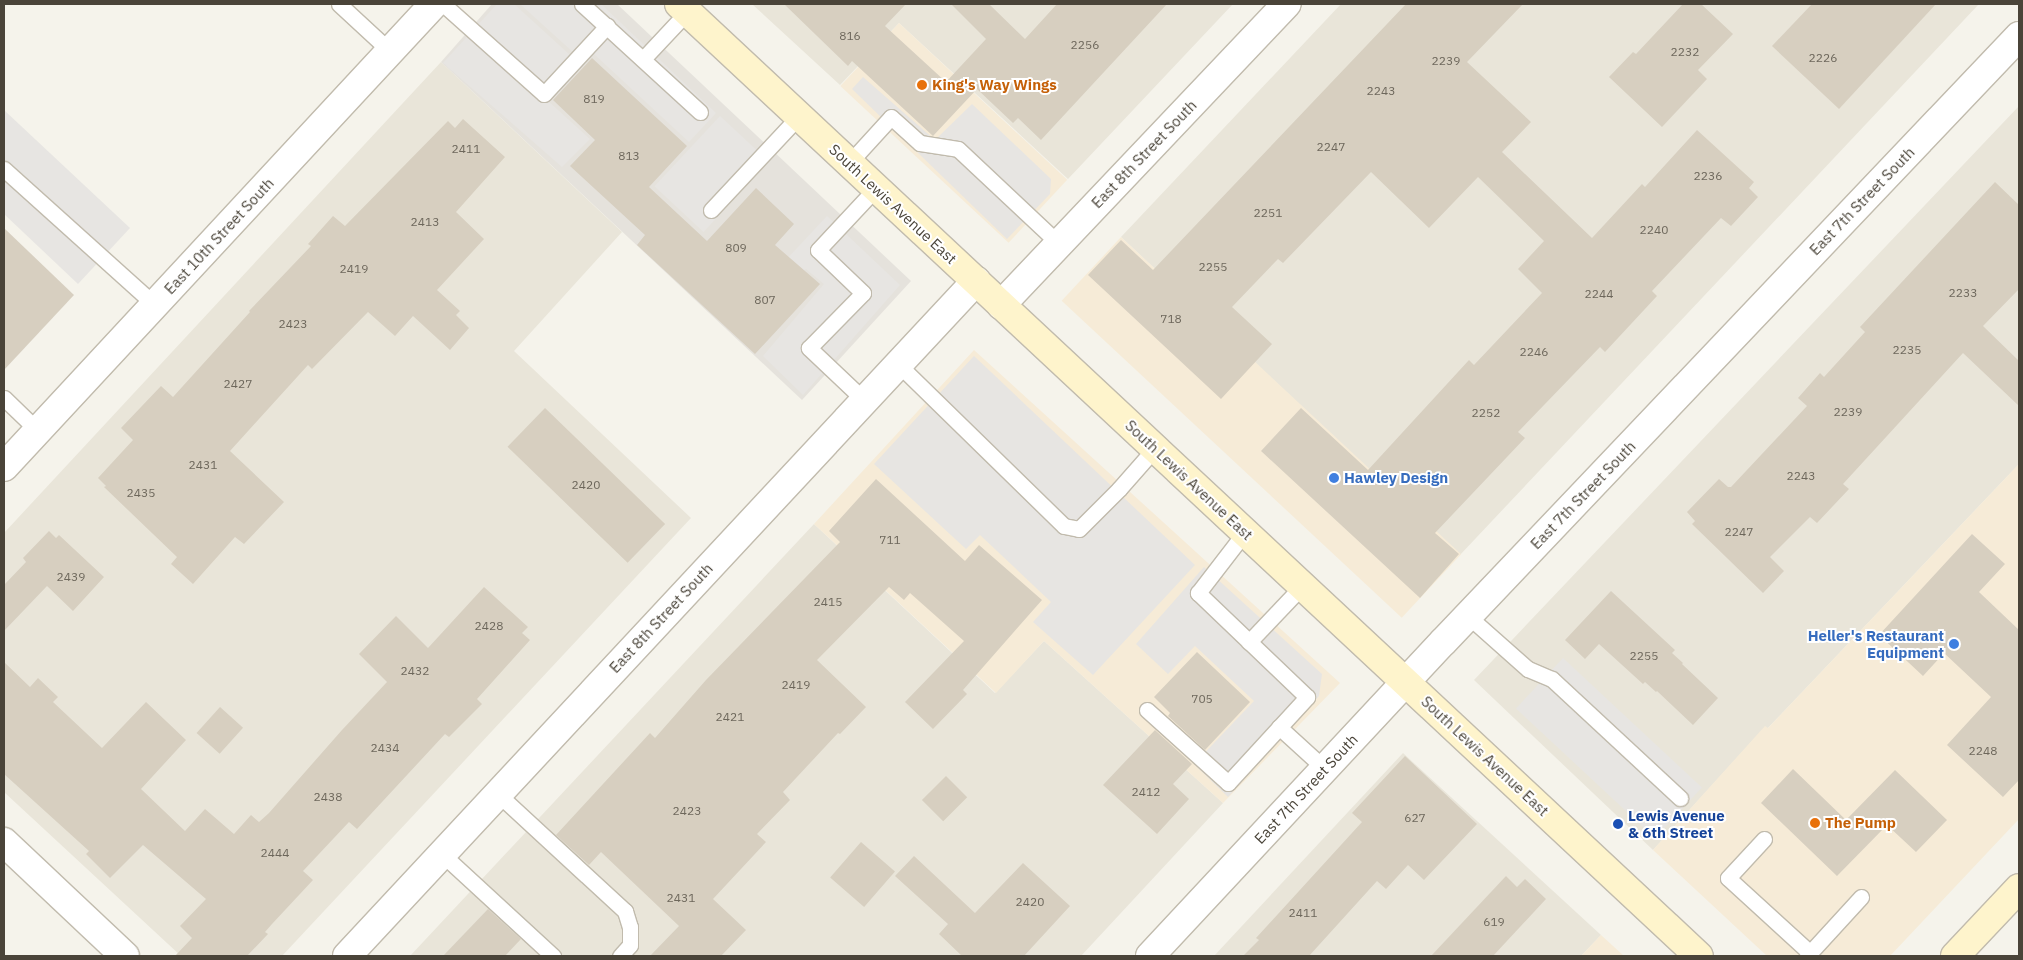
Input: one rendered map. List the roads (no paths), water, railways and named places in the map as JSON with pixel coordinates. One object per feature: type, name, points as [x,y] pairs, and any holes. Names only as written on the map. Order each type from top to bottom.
[{"type":"main road","name":"South Lewis Avenue East","points":[[683,8],[1699,956]]},
{"type":"main road","points":[[1955,956],[2019,888]]},
{"type":"street","name":"East 10th Street South","points":[[4,467],[434,4]]},
{"type":"street","name":"East 8th Street South","points":[[1002,305],[1287,4]]},
{"type":"street","name":"East 7th Street South","points":[[1150,956],[1468,616],[2019,36]]},
{"type":"street","name":"East 8th Street South","points":[[347,956],[976,281]]},
{"type":"street","points":[[4,842],[125,956]]},
{"type":"lane","points":[[339,4],[390,52]]},
{"type":"lane","points":[[443,4],[544,94],[607,26]]},
{"type":"lane","points":[[582,4],[700,112]]},
{"type":"lane","points":[[643,60],[683,8]]},
{"type":"lane","points":[[711,210],[799,116]]},
{"type":"lane","points":[[849,163],[891,117],[920,143],[958,149],[1059,244]]},
{"type":"lane","points":[[4,169],[155,305]]},
{"type":"lane","points":[[864,400],[809,348],[863,293],[818,250],[876,188]]},
{"type":"lane","points":[[898,364],[1064,526],[1079,529],[1120,489],[1156,448]]},
{"type":"lane","points":[[4,398],[38,431]]},
{"type":"lane","points":[[1147,710],[1228,783],[1307,697],[1198,593],[1245,532]]},
{"type":"lane","points":[[1249,642],[1303,585]]},
{"type":"lane","points":[[1468,616],[1528,669],[1552,679],[1680,798]]},
{"type":"lane","points":[[1280,727],[1325,769]]},
{"type":"lane","points":[[498,794],[625,911],[630,927],[630,945],[620,956]]},
{"type":"lane","points":[[1764,839],[1728,878],[1808,955],[1861,897]]},
{"type":"lane","points":[[442,854],[553,956]]},
{"type":"place","name":"King's Way Wings","points":[[922,85]]},
{"type":"place","name":"Hawley Design","points":[[1334,478]]},
{"type":"place","name":"Heller's Restaurant Equipment","points":[[1954,644]]},
{"type":"place","name":"The Pump","points":[[1815,823]]},
{"type":"place","name":"Lewis Avenue & 6th Street","points":[[1618,824]]}]
